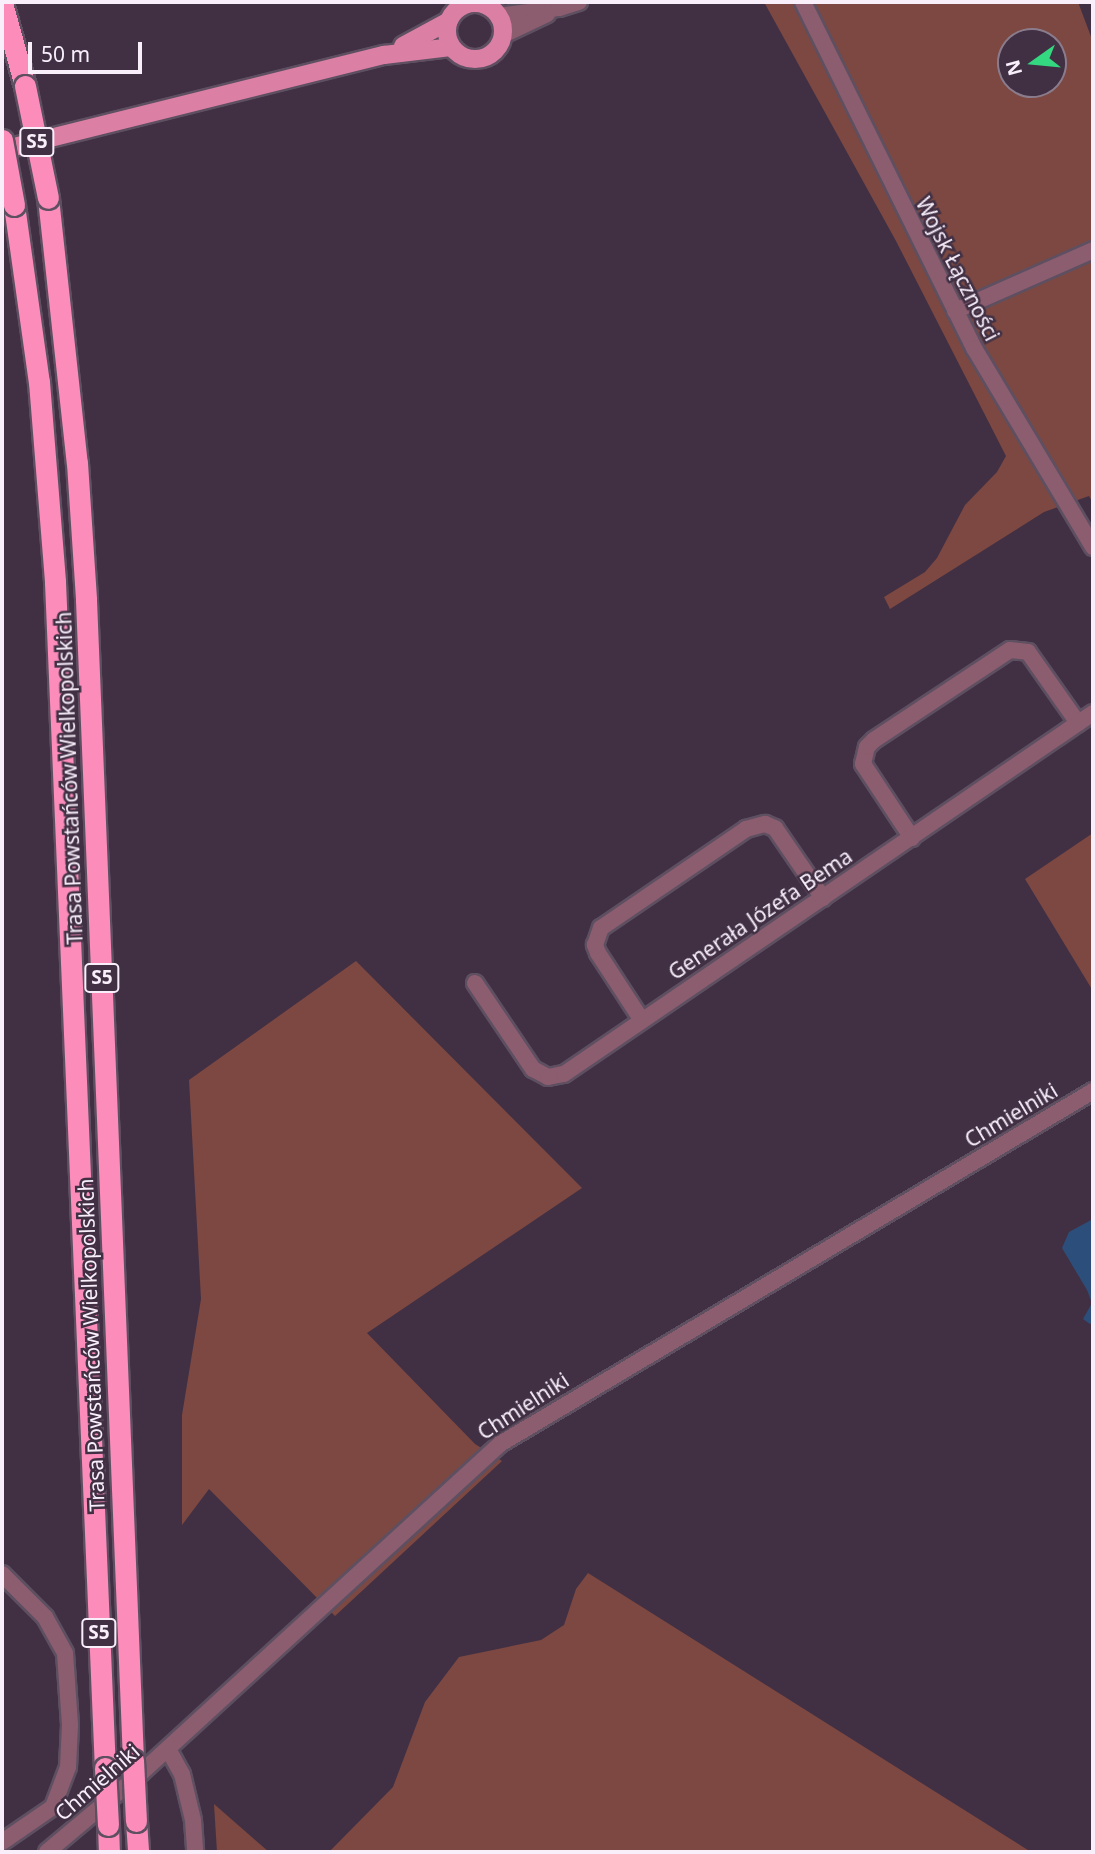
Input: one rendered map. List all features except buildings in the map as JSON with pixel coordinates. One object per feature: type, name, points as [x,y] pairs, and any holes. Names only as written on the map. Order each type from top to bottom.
[{"type":"highway","name":"Trasa Powstańców Wielkopolskich","points":[[2,2],[25,86],[48,198],[77,463],[86,600],[138,1852]]},
{"type":"highway","name":"Trasa Powstańców Wielkopolskich","points":[[2,140],[39,382],[55,582],[109,1852]]},
{"type":"main road","points":[[482,3],[498,16],[503,35],[494,52],[481,59],[462,56],[451,47],[447,34],[449,21],[461,4],[482,3]]},
{"type":"main road","points":[[384,55],[449,21]]},
{"type":"main road","points":[[2,150],[384,55],[451,47]]},
{"type":"street","points":[[503,35],[559,8],[579,2]]},
{"type":"street","name":"Wojsk Łączności","points":[[803,2],[974,348],[1093,547]]},
{"type":"street","points":[[498,16],[559,8]]},
{"type":"street","points":[[955,311],[1093,250]]},
{"type":"street","points":[[912,838],[863,764],[867,747],[886,732],[1010,650],[1028,652],[1078,723]]},
{"type":"street","name":"Generała Józefa Bema","points":[[475,983],[533,1069],[548,1077],[564,1073],[1093,713]]},
{"type":"street","points":[[641,1019],[598,953],[595,945],[601,929],[746,829],[765,824],[775,828],[823,898]]},
{"type":"street","name":"Chmielniki","points":[[47,1852],[168,1749],[500,1444],[1093,1091]]},
{"type":"street","points":[[2,1574],[45,1617],[65,1653],[69,1725],[68,1767],[53,1807],[2,1842]]},
{"type":"street","points":[[168,1749],[183,1774],[193,1820],[195,1852]]},
{"type":"shaded area","points":[[764,2],[1078,2],[1093,42],[1093,503],[1089,496],[1044,512],[890,609],[884,597],[925,572],[937,558],[965,505],[997,472],[1006,456],[896,241]]},
{"type":"shaded area","points":[[1093,833],[1093,991],[1025,879]]},
{"type":"shaded area","points":[[356,961],[582,1188],[367,1333],[475,1444],[502,1461],[335,1616],[209,1489],[182,1525],[182,1415],[201,1299],[189,1080]]},
{"type":"shaded area","points":[[588,1573],[1031,1852],[329,1852],[393,1787],[425,1702],[459,1657],[541,1640],[564,1625],[576,1589]]},
{"type":"shaded area","points":[[214,1804],[269,1852],[217,1852]]},
{"type":"water","points":[[1093,1219],[1093,1322],[1090,1324],[1083,1319],[1092,1303],[1062,1248],[1069,1232]]}]
